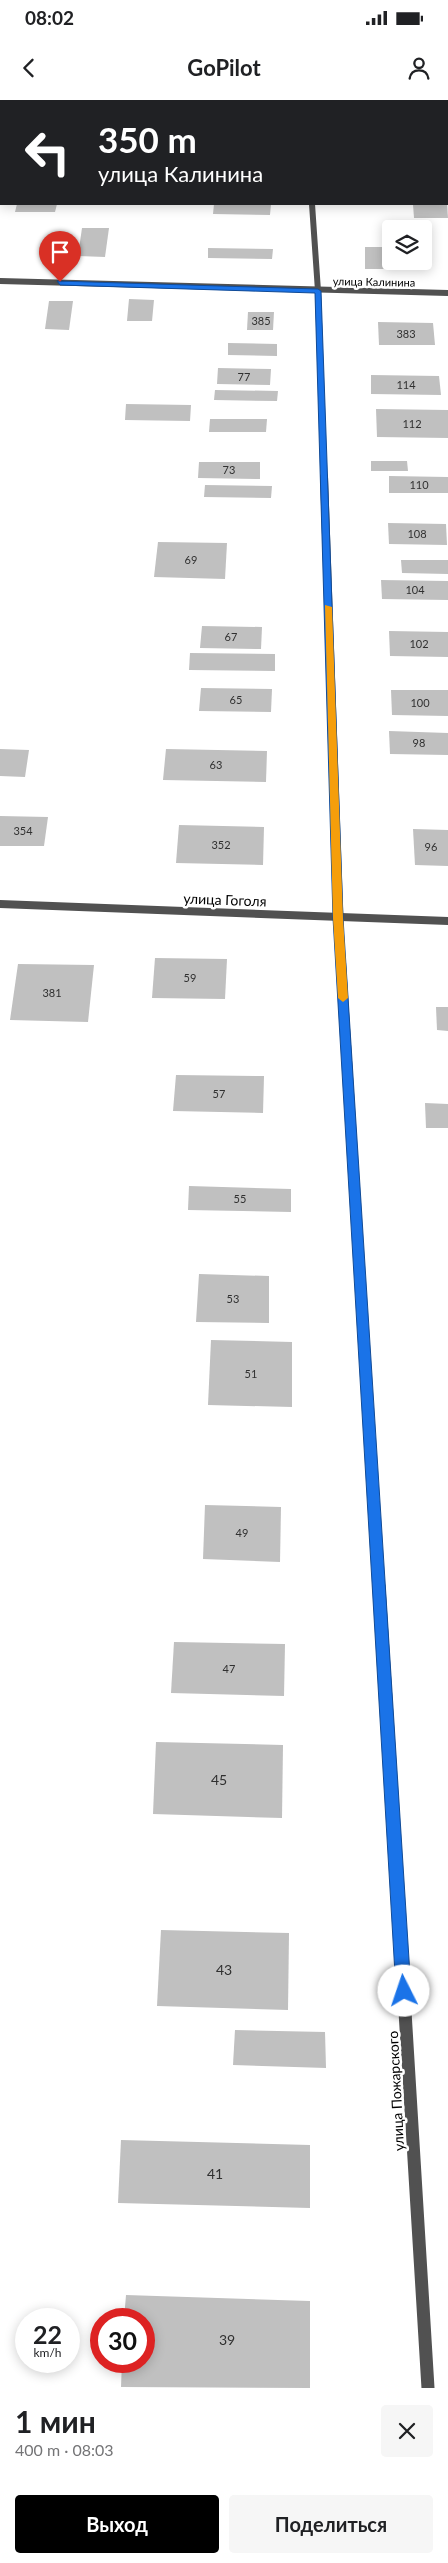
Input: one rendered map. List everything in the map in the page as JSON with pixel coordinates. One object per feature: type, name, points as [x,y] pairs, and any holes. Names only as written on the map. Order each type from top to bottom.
[{"type":"street","name":"улица Пожарского","points":[[312,205],[318,291],[338,918],[428,2388]]},
{"type":"street","name":"улица Калинина","points":[[0,281],[448,293]]},
{"type":"street","name":"улица Гоголя","points":[[0,904],[448,921]]},
{"type":"building","points":[[17,205],[57,205],[55,212],[15,212]]},
{"type":"building","points":[[214,205],[271,205],[270,215],[213,214]]},
{"type":"building","points":[[413,205],[447,205],[448,218],[414,218]]},
{"type":"building","points":[[82,228],[109,228],[105,257],[78,256]]},
{"type":"building","points":[[365,247],[382,247],[382,269],[365,269]]},
{"type":"building","points":[[208,248],[273,249],[272,259],[208,258]]},
{"type":"building","points":[[129,299],[154,300],[152,321],[127,321]]},
{"type":"building","points":[[49,301],[73,301],[69,330],[45,329]]},
{"type":"building","points":[[248,312],[274,312],[273,330],[247,330]]},
{"type":"building","points":[[378,322],[433,323],[435,345],[379,345]]},
{"type":"building","points":[[228,343],[277,344],[277,356],[228,355]]},
{"type":"building","points":[[218,368],[271,369],[270,385],[217,384]]},
{"type":"building","points":[[371,375],[439,376],[441,395],[371,394]]},
{"type":"building","points":[[215,390],[278,391],[277,401],[214,400]]},
{"type":"building","points":[[126,404],[191,405],[190,421],[125,420]]},
{"type":"building","points":[[376,409],[448,410],[448,438],[377,437]]},
{"type":"building","points":[[210,419],[267,419],[266,432],[209,432]]},
{"type":"building","points":[[371,461],[407,461],[408,471],[371,471]]},
{"type":"building","points":[[199,462],[260,462],[260,479],[198,478]]},
{"type":"building","points":[[389,476],[448,477],[448,493],[389,493]]},
{"type":"building","points":[[205,485],[272,486],[271,498],[204,497]]},
{"type":"building","points":[[388,523],[446,524],[447,545],[389,544]]},
{"type":"building","points":[[158,542],[227,543],[225,579],[154,577]]},
{"type":"building","points":[[401,560],[448,560],[448,574],[402,573]]},
{"type":"building","points":[[381,580],[448,581],[448,600],[382,599]]},
{"type":"building","points":[[202,626],[262,627],[261,649],[200,648]]},
{"type":"building","points":[[389,631],[448,632],[448,657],[390,656]]},
{"type":"building","points":[[190,653],[275,654],[275,671],[189,670]]},
{"type":"building","points":[[201,688],[272,689],[271,712],[199,711]]},
{"type":"building","points":[[391,690],[448,690],[448,716],[392,715]]},
{"type":"building","points":[[389,731],[448,733],[448,755],[390,754]]},
{"type":"building","points":[[0,749],[29,750],[25,777],[0,776]]},
{"type":"building","points":[[166,749],[267,751],[266,782],[163,780]]},
{"type":"building","points":[[0,816],[48,817],[44,846],[0,846]]},
{"type":"building","points":[[179,825],[264,827],[263,865],[176,863]]},
{"type":"building","points":[[413,829],[448,830],[448,866],[415,865]]},
{"type":"building","points":[[155,958],[227,959],[225,999],[152,998]]},
{"type":"building","points":[[18,964],[94,965],[88,1022],[10,1020]]},
{"type":"building","points":[[436,1007],[448,1007],[448,1031],[437,1030]]},
{"type":"building","points":[[176,1075],[264,1076],[263,1113],[173,1111]]},
{"type":"building","points":[[425,1103],[448,1104],[448,1128],[426,1128]]},
{"type":"building","points":[[189,1186],[291,1189],[291,1212],[188,1210]]},
{"type":"building","points":[[199,1274],[269,1276],[269,1323],[196,1322]]},
{"type":"building","points":[[211,1340],[292,1342],[292,1407],[208,1405]]},
{"type":"building","points":[[205,1505],[281,1507],[280,1562],[203,1559]]},
{"type":"building","points":[[174,1642],[285,1644],[284,1696],[171,1693]]},
{"type":"building","points":[[156,1742],[283,1745],[282,1818],[153,1814]]},
{"type":"building","points":[[161,1930],[289,1933],[288,2010],[157,2006]]},
{"type":"building","points":[[235,2030],[325,2032],[326,2068],[233,2065]]},
{"type":"building","points":[[121,2140],[310,2145],[310,2208],[118,2203]]},
{"type":"building","points":[[126,2295],[310,2301],[310,2388],[121,2387],[122,2373],[155,2373],[155,2308],[125,2308]]},
{"type":"slow traffic","points":[[328,607],[338,918],[343,998]]},
{"type":"route","points":[[60,282],[318,291],[338,918],[404,1991]]}]
